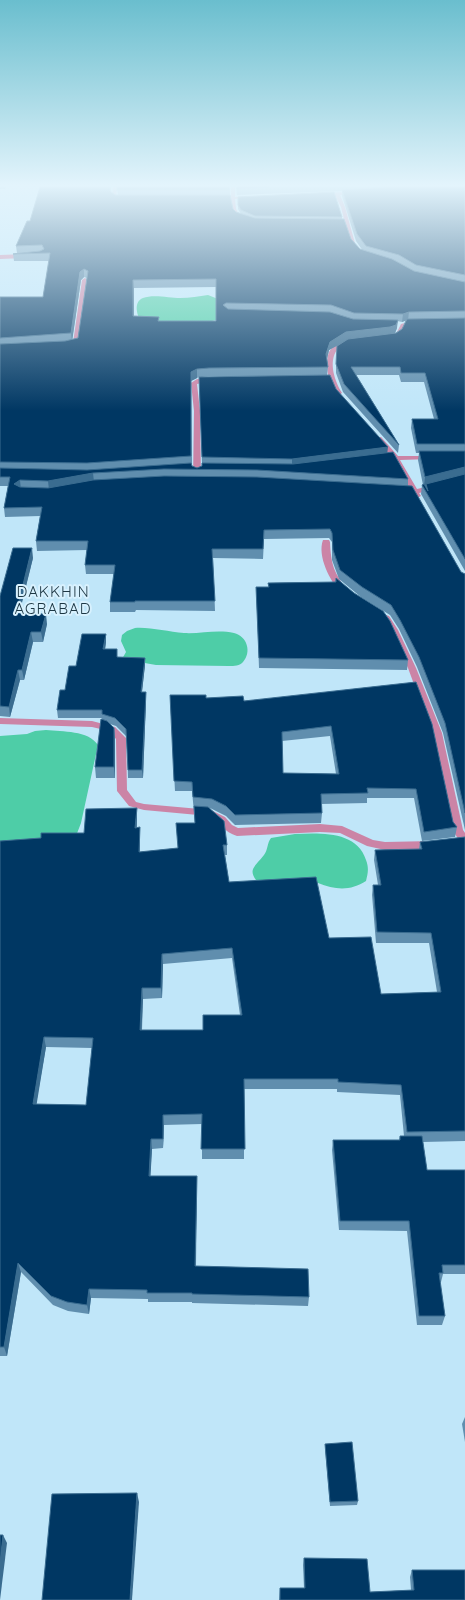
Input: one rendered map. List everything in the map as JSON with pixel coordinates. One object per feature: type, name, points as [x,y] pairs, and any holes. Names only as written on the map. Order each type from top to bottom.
[{"type":"street","points":[[58,346],[76,344],[85,280]]},
{"type":"street","points":[[382,341],[392,339],[398,335],[399,325],[424,322]]},
{"type":"street","points":[[345,399],[329,379],[330,359],[332,352],[346,344],[357,342]]},
{"type":"street","points":[[197,482],[197,411],[194,383],[198,381],[217,380]]},
{"type":"street","points":[[374,432],[394,457],[422,506]]},
{"type":"street","points":[[372,460],[394,457],[442,456]]},
{"type":"street","points":[[392,491],[415,492],[443,484]]},
{"type":"street","points":[[326,542],[327,560],[334,581],[352,596]]},
{"type":"street","points":[[380,614],[386,618],[394,630],[427,704],[437,733],[458,831],[462,841]]},
{"type":"street","points":[[0,721],[92,724],[112,729],[121,738],[122,791],[133,804],[211,813],[221,819],[228,828],[237,832],[320,828],[342,830],[371,843],[385,846],[441,844]]},
{"type":"shaded area","points":[[208,295],[218,299],[216,320],[141,322],[138,316],[138,302],[143,298],[156,296],[184,298]]},
{"type":"shaded area","points":[[135,628],[147,628],[184,633],[221,631],[234,633],[242,637],[247,645],[248,649],[246,658],[239,665],[233,666],[156,665],[122,659],[126,652],[121,641],[122,635]]},
{"type":"shaded area","points":[[46,730],[82,734],[94,740],[98,745],[81,823],[76,836],[0,847],[0,736],[27,734],[35,731]]},
{"type":"shaded area","points":[[295,834],[327,834],[346,839],[355,844],[361,851],[367,863],[368,870],[366,881],[355,887],[349,888],[337,888],[318,883],[261,887],[254,877],[253,870],[265,853],[271,838]]},
{"type":"building","points":[[49,262],[397,262],[414,271],[465,282],[465,311],[409,312],[403,314],[354,313],[331,305],[226,303],[223,305],[228,309],[330,312],[353,319],[398,320],[396,325],[390,327],[346,332],[330,342],[326,354],[328,367],[209,368],[197,369],[191,372],[191,456],[87,463],[0,462],[0,344],[65,341],[78,338],[88,271],[84,269],[80,272],[71,333],[0,338],[0,297],[43,297]],"holes":[[[216,279],[216,321],[158,321],[159,317],[133,316],[133,280]]]},
{"type":"building","points":[[410,262],[465,262],[465,275],[416,265]]},
{"type":"building","points":[[465,318],[465,444],[417,444],[412,419],[438,419],[425,373],[401,373],[400,367],[351,367],[399,445],[344,384],[336,364],[337,346],[348,339],[396,333],[402,329],[407,319]]},
{"type":"building","points":[[330,375],[336,389],[388,447],[292,459],[202,457],[199,377]]},
{"type":"building","points":[[419,451],[465,451],[465,467],[425,477]]},
{"type":"building","points":[[393,452],[408,479],[257,470],[164,469],[93,473],[48,481],[20,480],[14,484],[20,487],[48,488],[93,480],[164,476],[257,477],[412,486],[461,572],[465,574],[465,813],[445,723],[419,657],[391,605],[362,587],[340,570],[333,550],[332,533],[330,529],[264,530],[263,549],[212,549],[215,601],[110,602],[115,565],[85,565],[88,541],[36,541],[42,507],[4,508],[10,477],[0,477],[0,468],[87,470],[191,463],[192,466],[197,468],[202,466],[202,463],[293,464]]},
{"type":"building","points":[[465,474],[465,559],[422,485],[424,484],[428,491],[426,484]]},
{"type":"building","points":[[13,548],[32,548],[16,613],[46,614],[41,632],[31,632],[22,670],[18,670],[9,707],[0,706],[0,596]]},
{"type":"building","points":[[336,578],[354,593],[383,611],[390,621],[408,660],[259,658],[256,587],[269,587],[268,583],[336,582]]},
{"type":"building","points":[[82,634],[106,634],[103,649],[117,649],[117,657],[145,658],[141,692],[146,692],[142,770],[128,770],[126,729],[115,718],[102,714],[102,710],[57,710],[60,690],[65,690],[69,666],[76,666]]},
{"type":"building","points":[[416,682],[432,724],[453,822],[457,827],[424,832],[416,789],[367,788],[368,793],[321,794],[322,813],[235,815],[226,806],[212,799],[193,797],[192,782],[174,781],[170,695],[206,695],[206,698],[243,696],[244,701]],"holes":[[[331,726],[339,774],[283,773],[282,732]]]},
{"type":"building","points":[[101,719],[107,721],[114,728],[114,767],[95,767]]},
{"type":"building","points":[[194,806],[208,807],[224,821],[227,845],[223,845],[229,882],[316,877],[329,938],[371,937],[381,994],[441,992],[431,933],[377,932],[373,885],[381,885],[375,850],[422,849],[420,842],[465,837],[465,1131],[407,1132],[401,1085],[338,1082],[338,1079],[244,1079],[245,1149],[201,1149],[202,1114],[163,1115],[163,1139],[151,1139],[149,1176],[197,1176],[195,1266],[308,1269],[309,1297],[147,1293],[147,1290],[89,1289],[87,1305],[67,1302],[51,1296],[18,1263],[4,1347],[0,1347],[0,841],[41,838],[41,833],[84,833],[86,809],[137,808],[135,828],[140,827],[139,852],[178,848],[176,823],[195,823]],"holes":[[[232,948],[242,1015],[203,1015],[203,1030],[140,1030],[142,988],[161,988],[162,954]],[[44,1037],[93,1038],[86,1105],[33,1104]]]},
{"type":"building","points":[[400,1136],[422,1136],[427,1170],[465,1170],[465,1265],[442,1265],[443,1273],[439,1273],[445,1316],[419,1316],[409,1221],[340,1221],[333,1140],[400,1140]]},
{"type":"building","points":[[352,1442],[358,1501],[330,1502],[325,1444]]},
{"type":"building","points":[[137,1493],[130,1600],[42,1600],[52,1494]]},
{"type":"building","points":[[0,1535],[3,1535],[0,1565]]},
{"type":"building","points":[[304,1558],[367,1559],[370,1592],[414,1590],[412,1570],[465,1570],[465,1600],[280,1600],[280,1588],[305,1588]]},
{"type":"district","name":"DAKKHIN AGRABAD","points":[[53,600]]}]
